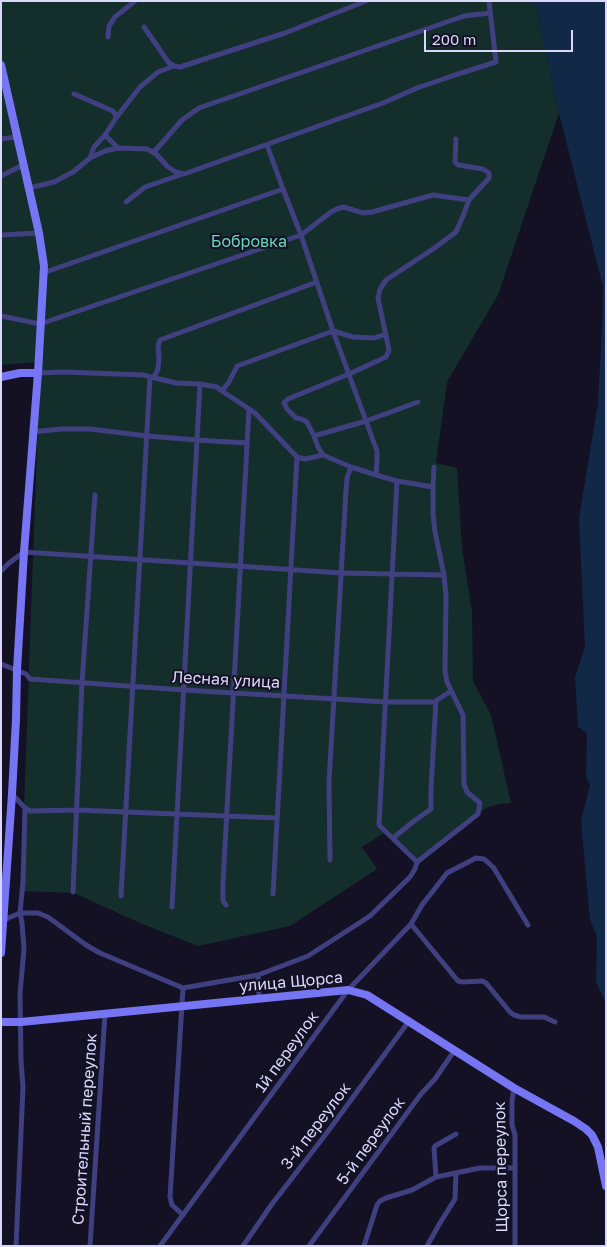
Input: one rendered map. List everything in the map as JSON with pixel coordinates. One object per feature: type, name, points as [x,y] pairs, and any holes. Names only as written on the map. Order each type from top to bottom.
[{"type":"street","points":[[108,37],[109,26],[116,17],[135,1]]},
{"type":"street","points":[[144,27],[169,63],[180,67],[285,34],[366,1]]},
{"type":"street","points":[[126,202],[145,187],[267,145],[417,88],[496,62],[489,1]]},
{"type":"street","points":[[154,152],[182,120],[199,108],[464,16],[490,13]]},
{"type":"street","points":[[1,64],[5,95],[17,137],[39,233],[44,266],[24,552],[12,794],[1,953]]},
{"type":"street","points":[[90,158],[94,146],[106,135],[116,118],[140,87],[158,72],[174,66]]},
{"type":"street","points":[[74,94],[113,111],[116,118]]},
{"type":"street","points":[[106,135],[118,148]]},
{"type":"street","points":[[1,139],[17,137]]},
{"type":"street","points":[[432,487],[376,475],[323,455],[307,422],[296,418],[284,403],[288,399],[386,357],[389,350],[378,298],[380,289],[386,280],[456,232],[469,200],[489,178],[489,172],[483,169],[458,165],[455,162],[456,139]]},
{"type":"street","points":[[267,145],[301,235],[333,331],[377,451],[376,475]]},
{"type":"street","points":[[28,188],[54,182],[73,172],[90,158],[105,151],[118,148],[147,149],[154,152],[168,167],[184,174]]},
{"type":"street","points":[[1,176],[23,164]]},
{"type":"street","points":[[43,273],[283,189]]},
{"type":"street","points":[[1,316],[40,324],[301,235],[331,212],[344,207],[363,213],[433,195],[469,200]]},
{"type":"street","points":[[1,235],[39,233]]},
{"type":"street","points":[[120,896],[147,436],[152,377],[158,369],[158,346],[160,340],[317,282]]},
{"type":"street","points":[[222,392],[237,366],[333,331],[353,337],[374,338],[386,334]]},
{"type":"street","points":[[1,377],[20,373],[143,375],[176,383],[217,387],[255,413],[286,447],[298,457],[305,460],[323,455]]},
{"type":"street","points":[[172,907],[200,384]]},
{"type":"street","points":[[314,436],[366,421],[418,402]]},
{"type":"street","points":[[226,905],[223,901],[249,408]]},
{"type":"street","points":[[32,432],[90,429],[147,436],[247,443]]},
{"type":"street","points":[[273,894],[298,457]]},
{"type":"street","points":[[330,860],[329,782],[346,490],[351,466]]},
{"type":"street","points":[[393,838],[414,820],[431,809],[436,701],[451,691],[445,671],[446,596],[444,575],[433,521],[432,487],[434,467]]},
{"type":"street","points":[[398,481],[379,825],[417,862]]},
{"type":"street","points":[[73,892],[82,683],[95,495]]},
{"type":"street","points":[[1,571],[24,552],[342,572],[444,575]]},
{"type":"street","name":"Лесная улица","points":[[1,664],[26,674],[30,679],[386,702],[436,701]]},
{"type":"street","name":"улица Щорса","points":[[183,988],[258,975],[308,956],[370,916],[410,876],[417,862],[478,814],[480,804],[467,792],[464,784],[464,722],[451,691]]},
{"type":"street","points":[[12,794],[30,811],[77,810],[277,818]]},
{"type":"street","points":[[16,1246],[23,1087],[20,994],[24,949],[20,913],[23,882],[25,808]]},
{"type":"street","name":"1й переулок","points":[[160,1246],[348,990],[411,924],[422,905],[447,873],[476,858],[484,859],[493,867],[528,925]]},
{"type":"street","points":[[4,920],[20,913],[38,913],[48,917],[100,953],[183,988],[170,1197],[172,1205],[183,1215]]},
{"type":"street","points":[[411,924],[458,981],[478,980],[486,983],[514,1015],[521,1017],[544,1017],[555,1022]]},
{"type":"street","points":[[258,975],[259,998]]},
{"type":"street","name":"улица Щорса","points":[[1,1022],[20,1022],[348,990],[367,995],[514,1088],[586,1129],[592,1135],[598,1147],[606,1186]]},
{"type":"street","name":"Строительный переулок","points":[[90,1246],[105,1014]]},
{"type":"street","name":"3-й переулок","points":[[243,1246],[272,1204],[409,1021]]},
{"type":"street","name":"5-й переулок","points":[[309,1246],[421,1094],[436,1079],[454,1051]]},
{"type":"street","name":"Щорса переулок","points":[[514,1088],[512,1125],[515,1135],[515,1246]]},
{"type":"street","points":[[436,1177],[434,1148],[456,1134]]},
{"type":"street","points":[[364,1246],[376,1205],[380,1201],[412,1190],[436,1177],[480,1168],[515,1168]]},
{"type":"street","points":[[427,1246],[455,1199],[456,1173]]},
{"type":"green space","name":"Бобровка","points":[[1,1],[535,1],[559,113],[498,295],[447,382],[436,463],[457,468],[462,548],[472,612],[473,681],[491,715],[511,803],[488,807],[416,862],[387,831],[362,847],[377,869],[290,926],[198,946],[140,923],[74,893],[21,891],[40,362],[1,365]]},
{"type":"water","points":[[535,1],[606,1],[606,1004],[596,982],[597,936],[590,920],[581,821],[590,785],[586,777],[587,733],[578,727],[575,677],[585,647],[579,518],[598,403],[603,287],[559,113]]}]
